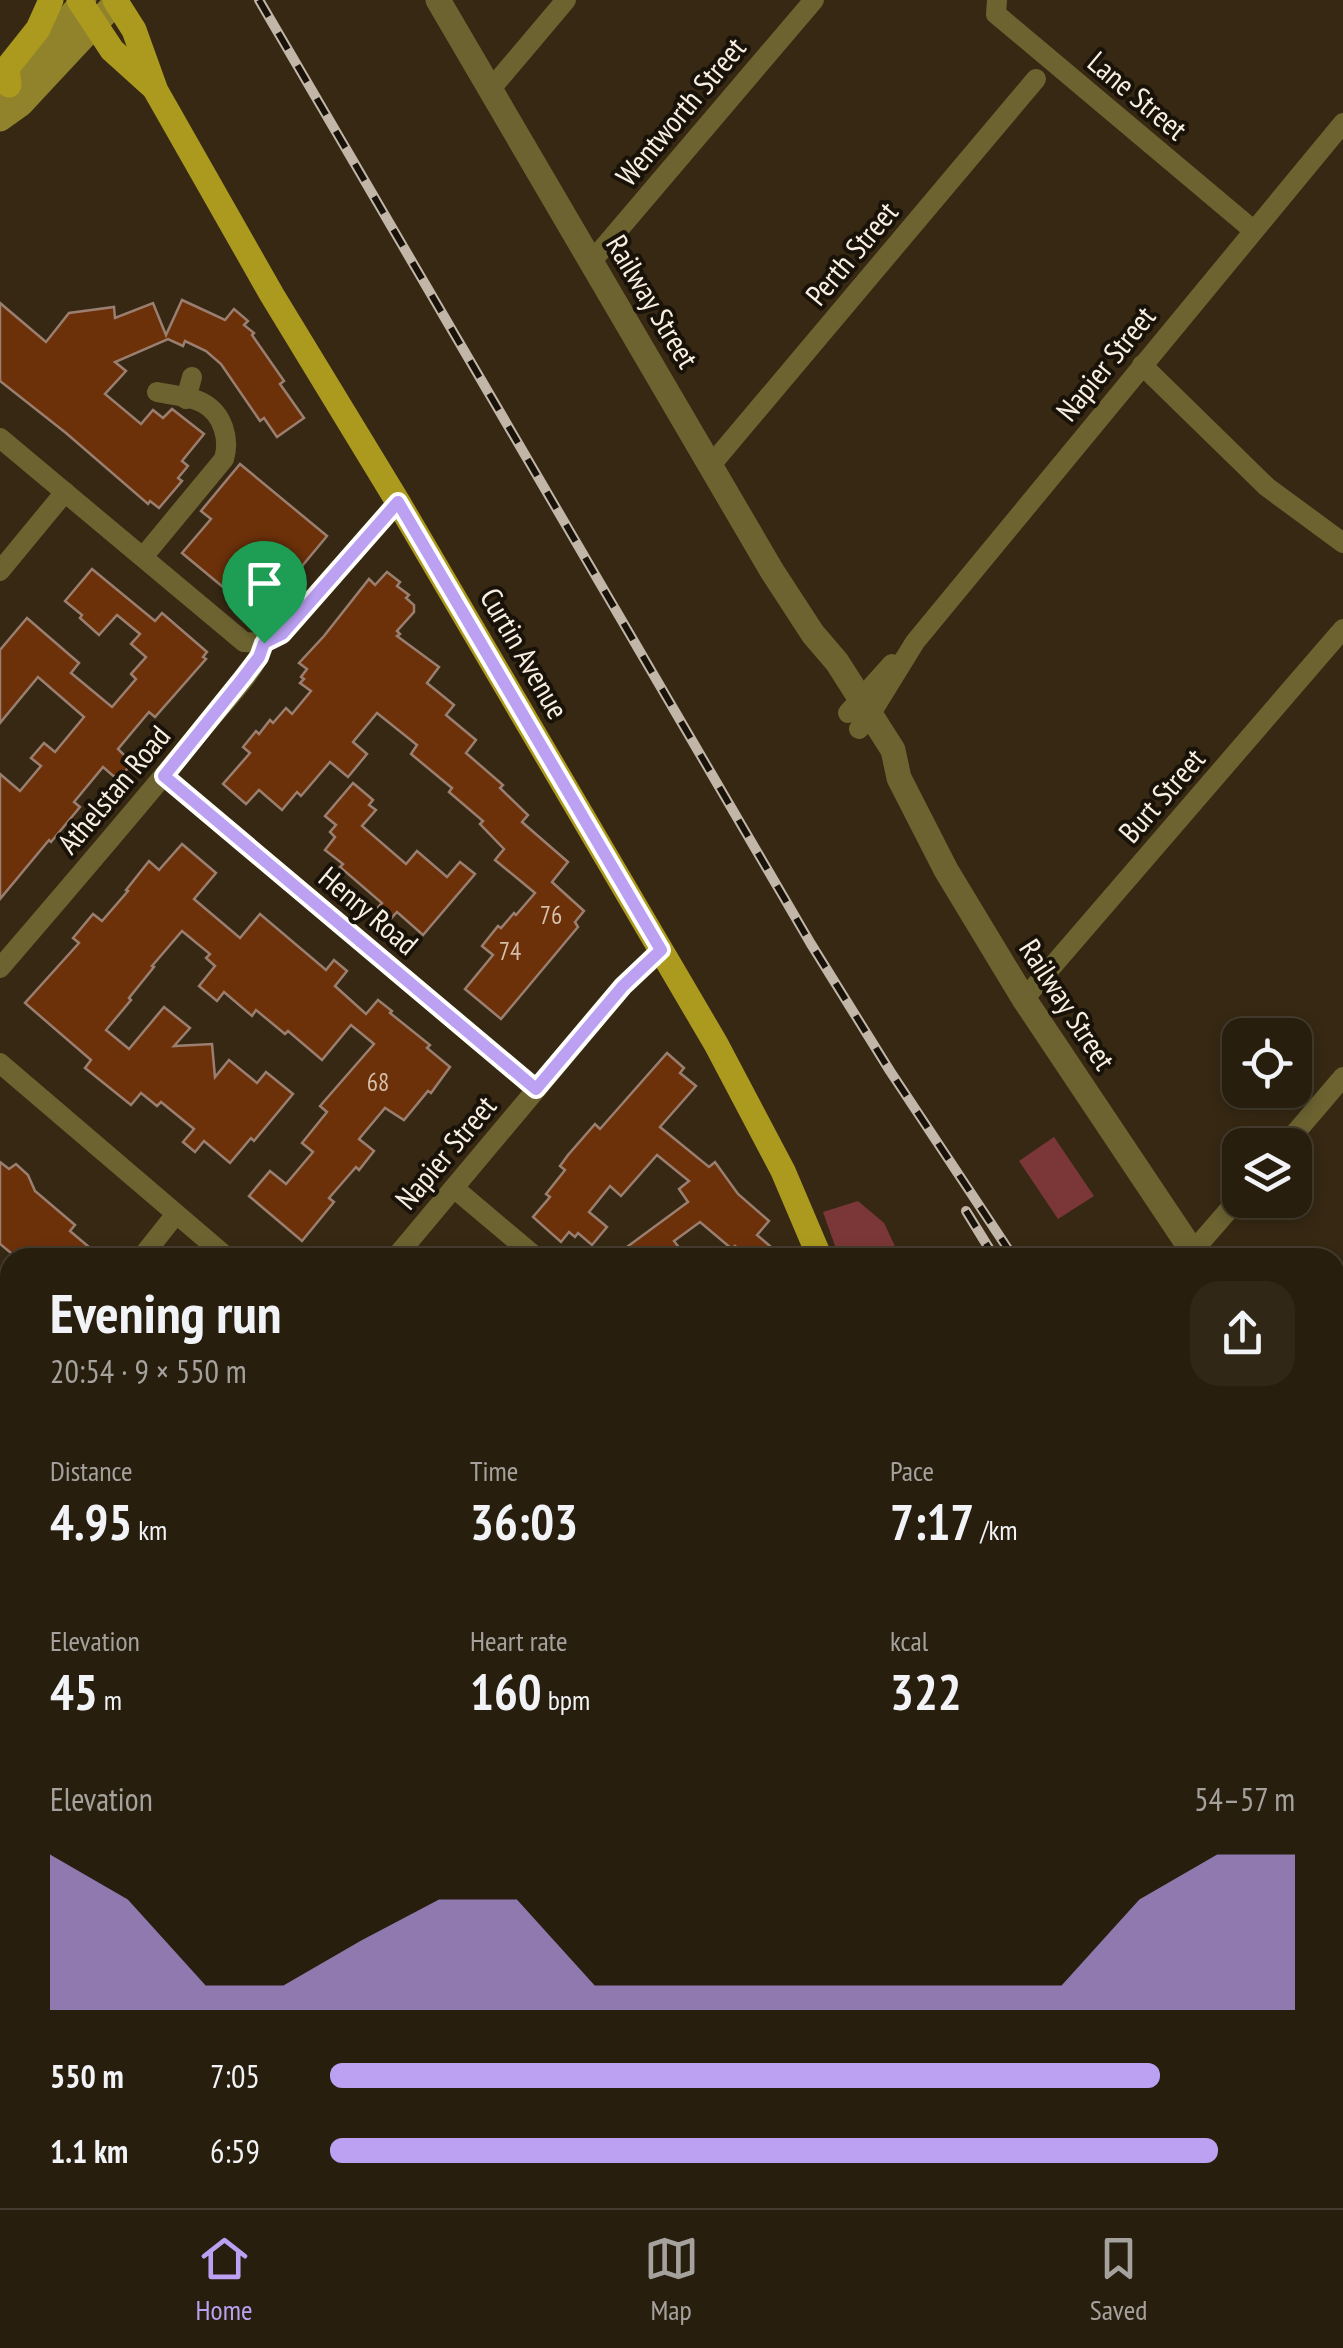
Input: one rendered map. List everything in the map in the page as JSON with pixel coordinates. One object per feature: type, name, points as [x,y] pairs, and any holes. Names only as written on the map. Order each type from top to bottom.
[{"type":"main road","points":[[4,90],[7,68],[38,29],[51,0]]},
{"type":"main road","points":[[4,90],[85,7],[116,1]]},
{"type":"main road","name":"Curtin Avenue","points":[[116,1],[134,30],[156,91],[272,295],[716,1044],[783,1171],[816,1248]]},
{"type":"main road","points":[[0,119],[21,104],[85,7]]},
{"type":"main road","name":"Curtin Avenue","points":[[85,7],[112,50],[156,91]]},
{"type":"street","name":"Railway Street","points":[[438,0],[772,571],[813,634],[837,662],[859,714],[892,750],[898,778],[946,870],[1024,999],[1191,1248]]},
{"type":"street","points":[[490,90],[566,0]]},
{"type":"street","name":"Wentworth Street","points":[[592,261],[814,0]]},
{"type":"street","name":"Lane Street","points":[[997,0],[996,14],[1253,230]]},
{"type":"street","name":"Perth Street","points":[[712,465],[1036,79]]},
{"type":"street","name":"Napier Street","points":[[859,714],[884,670],[915,642],[1343,123]]},
{"type":"street","points":[[1142,365],[1267,487],[1343,544]]},
{"type":"street","points":[[186,399],[192,377]]},
{"type":"street","points":[[144,557],[224,459],[228,447],[218,418],[203,402],[156,392]]},
{"type":"street","points":[[0,438],[254,642]]},
{"type":"street","points":[[0,571],[65,492]]},
{"type":"street","name":"Athelstan Road","points":[[0,968],[243,678],[259,657],[254,642],[282,634],[398,502]]},
{"type":"street","name":"Burt Street","points":[[1024,999],[1343,630]]},
{"type":"street","name":"Henry Road","points":[[164,776],[536,1089]]},
{"type":"street","name":"Napier Street","points":[[403,1248],[623,986],[661,950]]},
{"type":"street","points":[[0,1063],[216,1248]]},
{"type":"street","points":[[1299,1128],[1343,1077]]},
{"type":"street","points":[[454,1188],[525,1248]]},
{"type":"street","points":[[149,1248],[176,1214]]},
{"type":"street","points":[[1200,1248],[1223,1218]]},
{"type":"shaded area","points":[[1054,1137],[1094,1196],[1058,1219],[1019,1161]]},
{"type":"shaded area","points":[[858,1201],[884,1223],[896,1248],[836,1248],[823,1212]]},
{"type":"building","points":[[182,300],[225,320],[234,309],[248,321],[244,325],[254,333],[284,381],[280,384],[304,418],[277,437],[264,418],[260,421],[221,364],[185,341],[183,346],[168,339],[115,362],[126,371],[105,394],[141,424],[153,410],[163,418],[172,409],[204,434],[182,461],[188,466],[178,478],[182,481],[159,508],[150,501],[148,504],[0,381],[0,303],[46,342],[69,313],[114,307],[115,318],[153,303],[166,335]]},
{"type":"building","points":[[240,464],[327,536],[288,583],[275,573],[247,607],[182,553],[211,519],[201,511]]},
{"type":"building","points":[[92,569],[155,621],[162,613],[207,652],[203,657],[206,659],[155,717],[149,712],[118,749],[132,763],[118,780],[103,767],[74,802],[80,807],[0,899],[0,774],[20,791],[41,766],[31,758],[44,743],[55,752],[84,717],[38,677],[0,723],[0,650],[27,618],[79,663],[71,673],[112,707],[136,679],[131,674],[146,657],[131,644],[140,634],[117,615],[99,635],[65,601]]},
{"type":"building","points":[[387,572],[400,582],[397,586],[414,605],[414,612],[397,636],[439,667],[427,683],[454,705],[446,715],[476,740],[466,753],[503,785],[500,788],[528,815],[522,822],[568,862],[552,882],[584,911],[575,922],[578,927],[501,1019],[465,989],[493,955],[482,946],[535,893],[495,860],[504,849],[480,824],[483,821],[449,792],[452,788],[411,754],[417,745],[377,713],[353,742],[367,754],[348,777],[330,762],[301,796],[297,792],[282,810],[259,790],[246,804],[223,784],[250,753],[243,747],[256,731],[259,734],[286,708],[292,714],[311,691],[300,683],[307,669],[299,663],[369,579],[375,585]]},
{"type":"building","points":[[353,783],[373,800],[369,805],[376,810],[362,826],[406,864],[417,851],[447,877],[460,862],[475,874],[423,935],[397,912],[386,924],[373,913],[382,903],[325,850],[335,837],[330,832],[336,825],[325,816]]},
{"type":"building","points":[[182,844],[216,873],[194,899],[240,938],[260,914],[326,970],[334,960],[347,971],[335,986],[366,1014],[378,1000],[450,1067],[404,1120],[385,1108],[359,1139],[374,1151],[329,1198],[334,1202],[302,1241],[249,1196],[270,1171],[286,1184],[313,1152],[302,1143],[327,1112],[320,1106],[374,1044],[351,1025],[322,1060],[288,1031],[285,1034],[256,1010],[252,1016],[224,992],[217,1001],[199,986],[215,966],[206,958],[210,954],[182,931],[106,1030],[129,1049],[164,1007],[190,1028],[174,1046],[212,1044],[215,1077],[229,1060],[257,1083],[266,1072],[293,1094],[230,1163],[204,1141],[195,1152],[183,1142],[194,1129],[161,1102],[157,1106],[141,1093],[131,1105],[85,1068],[91,1060],[25,1003],[79,943],[73,938],[93,914],[102,921],[149,861],[159,870]]},
{"type":"building","points":[[667,1053],[684,1068],[680,1073],[696,1086],[660,1127],[709,1167],[715,1162],[738,1194],[769,1221],[757,1235],[772,1248],[731,1248],[700,1222],[674,1241],[679,1248],[626,1248],[688,1202],[679,1189],[689,1181],[657,1155],[621,1196],[610,1186],[589,1212],[607,1227],[592,1245],[578,1233],[575,1237],[569,1232],[561,1242],[533,1217],[550,1197],[546,1194],[565,1170],[560,1166],[568,1155],[595,1124],[600,1129]]},
{"type":"building","points":[[0,1162],[9,1169],[16,1164],[28,1175],[35,1191],[75,1225],[70,1231],[90,1248],[5,1248],[0,1244]]},
{"type":"railway","points":[[259,0],[811,944],[1007,1248]]},
{"type":"railway","points":[[966,1211],[989,1248]]},
{"type":"route","points":[[398,502],[661,950],[623,986],[536,1089],[164,776],[259,657],[264,643],[282,634],[398,502]]}]
